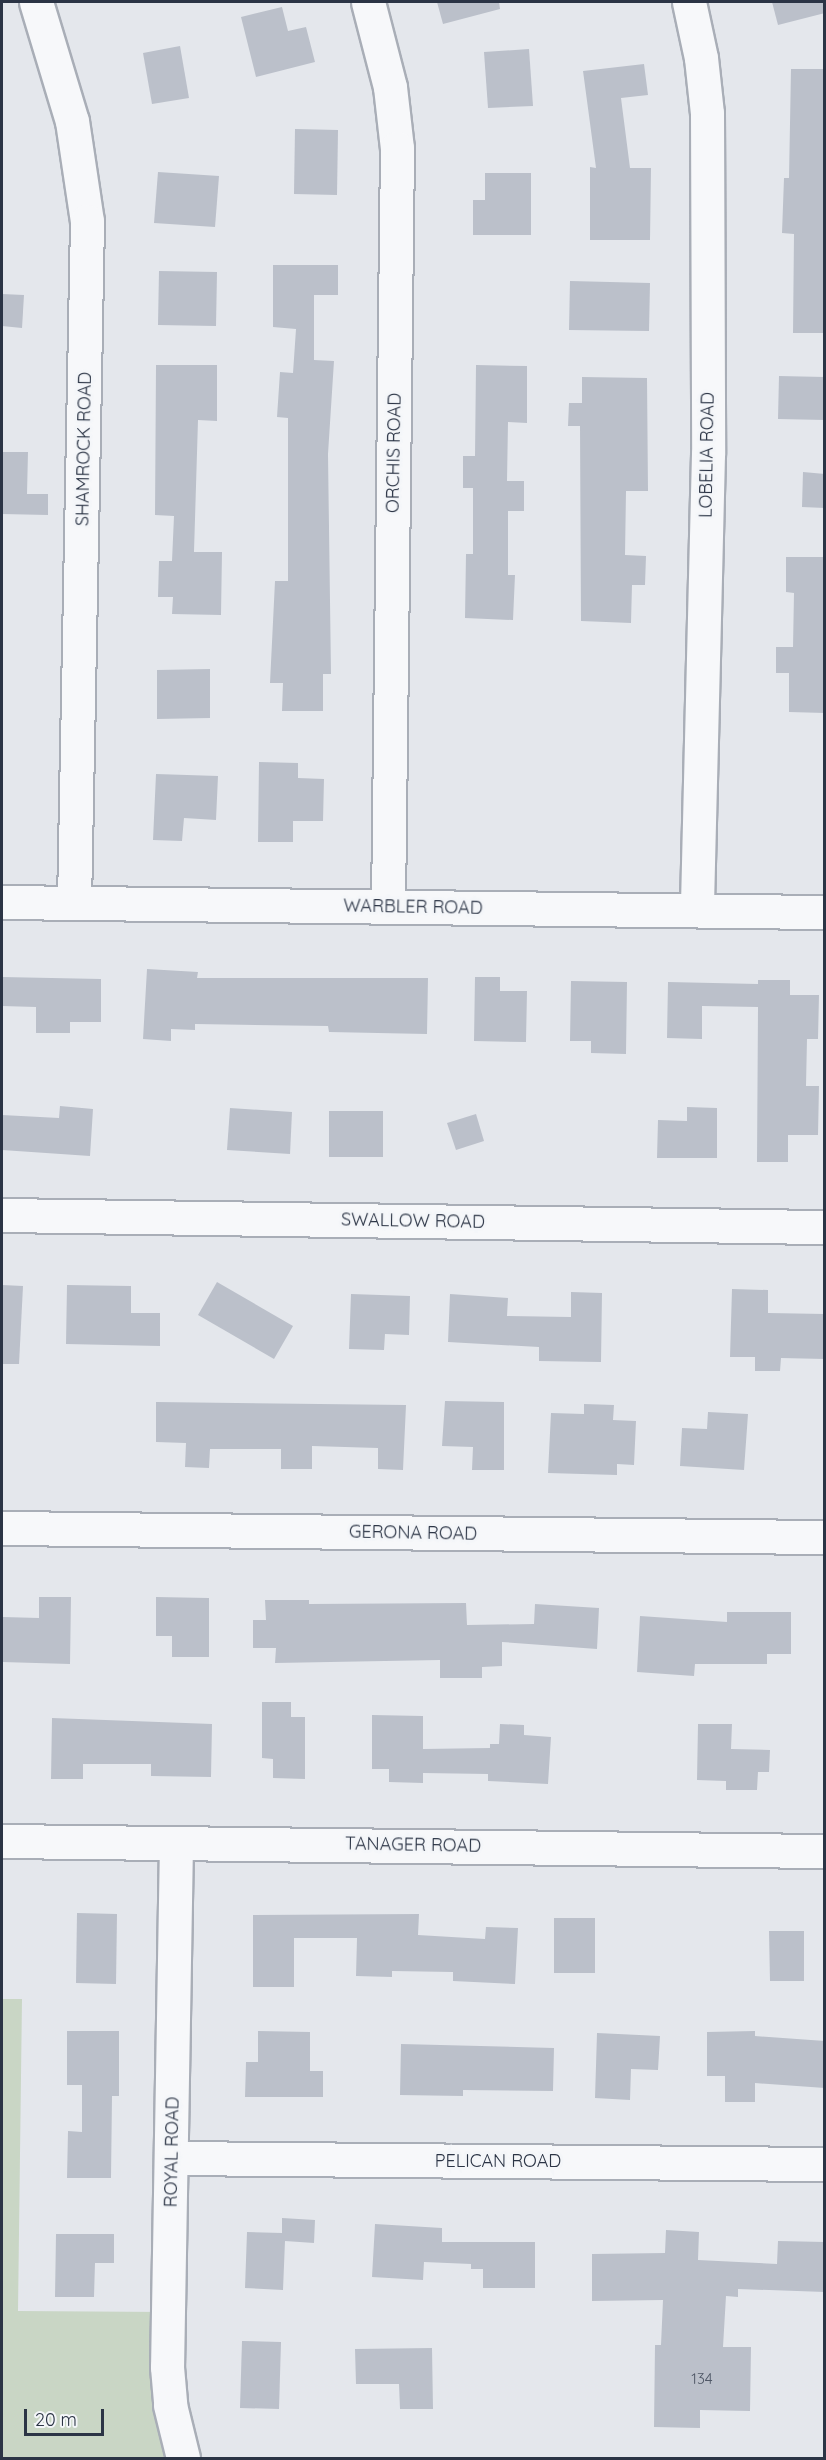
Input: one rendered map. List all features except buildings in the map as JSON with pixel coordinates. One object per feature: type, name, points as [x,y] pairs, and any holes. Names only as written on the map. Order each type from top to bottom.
[{"type":"street","name":"SHAMROCK ROAD","points":[[36,2],[72,121],[87,221],[74,903]]},
{"type":"street","name":"ORCHIS ROAD","points":[[368,2],[390,87],[397,148],[388,907]]},
{"type":"street","name":"LOBELIA ROAD","points":[[689,2],[701,58],[707,125],[708,454],[697,910]]},
{"type":"street","name":"WARBLER ROAD","points":[[2,902],[825,912]]},
{"type":"street","name":"SWALLOW ROAD","points":[[2,1215],[825,1227]]},
{"type":"street","name":"GERONA ROAD","points":[[2,1528],[825,1537]]},
{"type":"street","name":"TANAGER ROAD","points":[[2,1841],[825,1851]]},
{"type":"street","name":"ROYAL ROAD","points":[[176,1843],[167,2367],[170,2405],[183,2458]]},
{"type":"street","name":"PELICAN ROAD","points":[[172,2158],[825,2164]]},
{"type":"green space","points":[[2,1999],[22,1999],[18,2311],[164,2312],[186,2458],[2,2458]]}]
